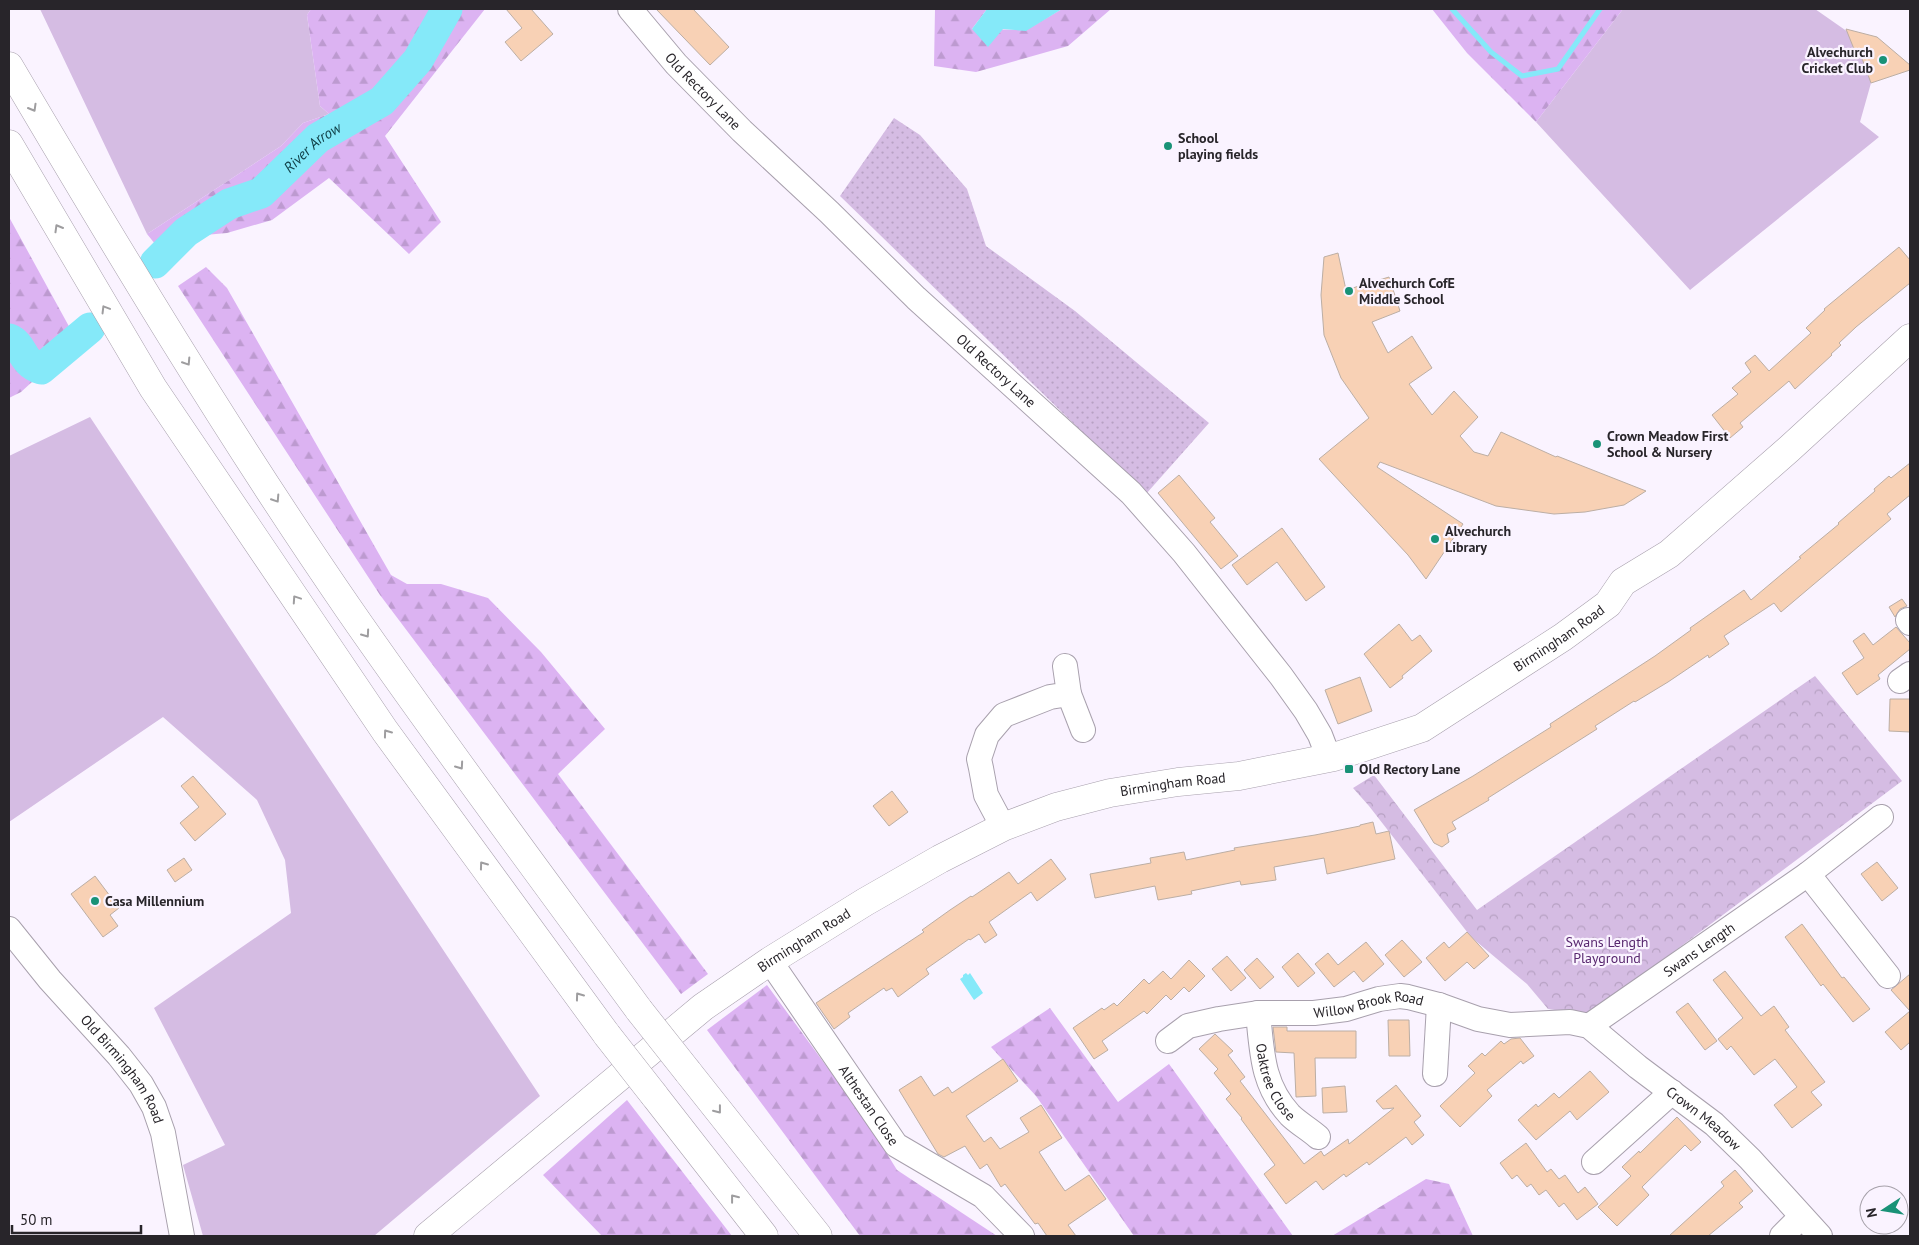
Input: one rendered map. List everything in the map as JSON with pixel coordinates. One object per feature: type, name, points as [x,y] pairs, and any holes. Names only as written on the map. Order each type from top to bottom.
[{"type":"main road","points":[[9,66],[115,247],[161,321],[353,615],[482,797],[639,1010],[818,1236]]},
{"type":"main road","points":[[9,144],[158,396],[385,731],[608,1035],[764,1236]]},
{"type":"main road","name":"Birmingham Road","points":[[428,1236],[703,1007],[864,902],[940,859],[1003,827],[1056,807],[1110,793],[1178,782],[1238,776],[1334,757],[1422,728],[1563,637],[1608,604],[1624,582],[1668,554],[1789,450],[1910,338]]},
{"type":"street","name":"Old Rectory Lane","points":[[630,9],[676,64],[742,130],[916,298],[1130,493],[1184,553],[1282,676],[1306,711],[1325,748],[1334,757]]},
{"type":"street","points":[[1065,666],[1069,694],[1083,730]]},
{"type":"street","points":[[1003,827],[986,795],[979,759],[987,735],[1004,715],[1050,697],[1069,694]]},
{"type":"street","name":"Swans Length","points":[[1580,1024],[1808,874],[1881,817]]},
{"type":"street","points":[[1808,874],[1888,976]]},
{"type":"street","name":"Old Birmingham Road","points":[[9,929],[50,980],[113,1049],[141,1084],[154,1107],[163,1133],[182,1236]]},
{"type":"street","name":"Althestan Close","points":[[770,962],[896,1145],[983,1196],[1022,1236]]},
{"type":"street","name":"Willow Brook Road","points":[[1168,1040],[1188,1026],[1219,1019],[1258,1013],[1314,1013],[1346,1009],[1379,999],[1400,996],[1439,1005],[1478,1019],[1510,1025],[1580,1024]]},
{"type":"street","points":[[1435,1074],[1439,1005]]},
{"type":"street","name":"Oaktree Close","points":[[1258,1013],[1264,1070],[1275,1097],[1291,1116],[1318,1137]]},
{"type":"street","name":"Crown Meadow","points":[[1580,1024],[1714,1124],[1820,1236]]},
{"type":"street","points":[[1594,1162],[1672,1092]]},
{"type":"street","points":[[1782,1236],[1801,1217]]},
{"type":"green space","points":[[40,9],[311,9],[307,15],[320,106],[329,114],[303,123],[281,146],[147,234]]},
{"type":"green space","points":[[311,9],[485,9],[385,136],[441,222],[409,254],[329,178],[272,220],[227,233],[205,235],[168,260],[147,234],[281,146],[303,123],[329,114],[320,106],[307,15]]},
{"type":"green space","points":[[935,9],[987,9],[972,29],[1026,30],[1062,9],[1111,9],[1068,46],[976,72],[934,66]]},
{"type":"green space","points":[[1432,9],[1623,9],[1536,122],[1467,53]]},
{"type":"green space","points":[[1623,9],[1815,9],[1848,32],[1856,53],[1860,53],[1871,83],[1860,122],[1879,137],[1690,290],[1536,122]]},
{"type":"green space","points":[[894,118],[920,135],[967,189],[986,246],[1075,311],[1209,423],[1146,494],[840,196]]},
{"type":"green space","points":[[9,217],[77,341],[21,392],[9,398]]},
{"type":"green space","points":[[206,267],[227,288],[391,575],[407,584],[441,584],[488,598],[541,652],[605,729],[558,774],[708,974],[681,994],[380,595],[178,286]]},
{"type":"green space","points":[[90,417],[540,1096],[374,1236],[203,1236],[183,1165],[225,1145],[154,1008],[291,913],[285,860],[257,800],[163,717],[9,822],[9,456]]},
{"type":"green space","name":"Swans Length Playground","points":[[1815,676],[1902,781],[1589,1015],[1548,1009],[1527,984],[1471,937],[1353,788],[1374,775],[1477,910]]},
{"type":"green space","points":[[767,985],[868,1123],[897,1170],[997,1236],[860,1236],[707,1030]]},
{"type":"green space","points":[[1050,1008],[1118,1102],[1169,1064],[1293,1236],[1134,1236],[1036,1096],[991,1047]]},
{"type":"green space","points":[[627,1100],[732,1236],[602,1236],[543,1175]]},
{"type":"green space","points":[[1426,1179],[1449,1184],[1473,1236],[1332,1236]]},
{"type":"water","points":[[987,9],[1062,9],[1026,31],[1003,29],[988,47],[972,29]]},
{"type":"water","points":[[966,973],[968,975],[970,973],[983,993],[974,1000],[960,979]]},
{"type":"building","points":[[506,9],[531,9],[553,34],[521,61],[505,42],[522,28]]},
{"type":"building","points":[[656,9],[693,9],[729,47],[710,65]]},
{"type":"building","name":"Alvechurch Cricket Club","points":[[1846,29],[1877,37],[1910,65],[1910,70],[1871,83],[1860,53],[1856,54]]},
{"type":"building","points":[[1899,247],[1910,260],[1910,283],[1856,327],[1839,343],[1841,345],[1832,355],[1795,389],[1789,381],[1740,423],[1743,427],[1730,438],[1712,415],[1738,394],[1732,388],[1751,372],[1745,363],[1755,355],[1769,371],[1811,333],[1806,328],[1824,309]]},
{"type":"building","points":[[1338,253],[1346,290],[1389,277],[1400,311],[1372,322],[1388,353],[1412,336],[1432,368],[1409,384],[1432,415],[1454,391],[1478,417],[1460,436],[1474,452],[1488,456],[1501,432],[1556,457],[1646,491],[1624,505],[1585,512],[1554,514],[1496,506],[1380,462],[1377,467],[1463,524],[1426,579],[1408,555],[1319,459],[1369,418],[1341,378],[1324,335],[1321,295],[1324,257]]},
{"type":"building","points":[[1910,463],[1910,495],[1887,514],[1891,519],[1781,612],[1774,603],[1724,636],[1729,644],[1709,658],[1708,655],[1668,682],[1595,726],[1597,729],[1452,822],[1456,829],[1447,834],[1449,842],[1442,847],[1434,843],[1414,810],[1551,727],[1550,724],[1655,656],[1691,630],[1690,628],[1744,590],[1751,600],[1839,524],[1889,476],[1891,478]]},
{"type":"building","points":[[1179,475],[1215,518],[1210,522],[1238,556],[1221,569],[1158,493]]},
{"type":"building","points":[[1282,528],[1325,587],[1306,601],[1277,562],[1247,585],[1232,565]]},
{"type":"building","points":[[1902,599],[1907,606],[1900,609],[1895,617],[1889,607]]},
{"type":"building","points":[[1399,624],[1412,641],[1420,635],[1432,651],[1390,688],[1364,654]]},
{"type":"building","points":[[1896,627],[1910,643],[1910,649],[1878,675],[1880,679],[1857,695],[1842,673],[1864,658],[1853,641],[1864,633],[1873,645]]},
{"type":"building","points":[[1360,677],[1372,711],[1338,724],[1325,690]]},
{"type":"building","points":[[1890,699],[1910,699],[1910,732],[1889,731]]},
{"type":"building","points":[[193,776],[226,814],[195,841],[180,823],[199,807],[181,786]]},
{"type":"building","points":[[892,791],[908,812],[889,826],[873,806]]},
{"type":"building","points":[[1373,822],[1376,834],[1389,831],[1395,859],[1327,874],[1324,858],[1274,867],[1276,880],[1241,885],[1240,881],[1191,891],[1192,894],[1158,900],[1155,886],[1095,898],[1090,874],[1151,863],[1150,858],[1184,852],[1186,860],[1235,850],[1234,848],[1315,835]]},
{"type":"building","points":[[184,858],[192,870],[175,882],[167,870]]},
{"type":"building","points":[[1051,859],[1066,879],[1037,901],[1031,892],[989,922],[997,935],[985,943],[979,934],[969,939],[926,969],[929,974],[898,997],[892,988],[886,991],[884,988],[848,1013],[850,1017],[834,1029],[816,1003],[924,932],[922,930],[950,910],[1009,872],[1018,884]]},
{"type":"building","points":[[1877,862],[1898,888],[1882,901],[1861,874]]},
{"type":"building","name":"Casa Millennium","points":[[95,876],[119,908],[110,915],[118,926],[103,937],[71,894]]},
{"type":"building","points":[[1802,924],[1842,978],[1844,977],[1870,1009],[1853,1022],[1823,984],[1821,986],[1785,937]]},
{"type":"building","points":[[1467,932],[1489,956],[1474,969],[1467,962],[1445,981],[1426,958],[1444,942],[1449,948]]},
{"type":"building","points":[[1402,940],[1422,962],[1404,977],[1385,955]]},
{"type":"building","points":[[1366,942],[1384,964],[1363,982],[1354,971],[1334,987],[1315,964],[1328,953],[1338,965]]},
{"type":"building","points":[[1298,953],[1315,973],[1298,987],[1282,967]]},
{"type":"building","points":[[1227,956],[1246,978],[1231,991],[1212,969]]},
{"type":"building","points":[[1257,958],[1274,977],[1260,989],[1244,970]]},
{"type":"building","points":[[1189,960],[1205,976],[1189,992],[1184,987],[1171,1000],[1166,995],[1147,1014],[1144,1011],[1102,1041],[1108,1050],[1094,1059],[1073,1028],[1102,1008],[1104,1010],[1114,1003],[1117,1006],[1144,979],[1149,984],[1163,971],[1171,979]]},
{"type":"building","points":[[1725,971],[1761,1016],[1774,1006],[1789,1027],[1785,1030],[1825,1082],[1811,1092],[1822,1105],[1792,1128],[1774,1105],[1797,1087],[1775,1059],[1754,1075],[1731,1046],[1727,1050],[1718,1039],[1743,1018],[1713,980]]},
{"type":"building","points":[[1910,974],[1910,1011],[1891,990]]},
{"type":"building","points":[[1688,1003],[1717,1041],[1705,1050],[1676,1012]]},
{"type":"building","points":[[1910,1011],[1910,1042],[1901,1050],[1885,1032]]},
{"type":"building","points":[[1388,1020],[1409,1020],[1410,1056],[1389,1056]]},
{"type":"building","points":[[1273,1027],[1287,1027],[1287,1031],[1356,1031],[1356,1058],[1315,1058],[1316,1096],[1296,1097],[1294,1053],[1276,1052]]},
{"type":"building","points":[[1215,1034],[1233,1051],[1228,1055],[1245,1077],[1240,1081],[1304,1164],[1321,1151],[1324,1156],[1348,1139],[1349,1144],[1394,1108],[1383,1109],[1376,1101],[1396,1085],[1421,1116],[1414,1122],[1424,1135],[1412,1145],[1406,1137],[1369,1165],[1367,1162],[1346,1177],[1344,1174],[1323,1190],[1316,1181],[1286,1204],[1264,1174],[1275,1165],[1242,1118],[1226,1099],[1231,1094],[1214,1073],[1218,1069],[1199,1049]]},
{"type":"building","points":[[1520,1038],[1534,1056],[1523,1064],[1521,1061],[1487,1090],[1492,1096],[1460,1127],[1440,1106],[1475,1073],[1468,1066],[1482,1053],[1485,1056],[1501,1041],[1504,1044],[1511,1039]]},
{"type":"building","points":[[1003,1059],[1018,1081],[966,1116],[984,1142],[991,1137],[1000,1149],[1029,1132],[1020,1118],[1041,1105],[1062,1138],[1039,1152],[1058,1181],[1065,1191],[1089,1175],[1106,1199],[1068,1225],[1076,1236],[1047,1236],[1038,1223],[1035,1224],[1005,1184],[1001,1187],[987,1164],[980,1169],[965,1146],[944,1157],[938,1154],[899,1090],[921,1076],[934,1096],[948,1087],[952,1093]]},
{"type":"building","points":[[1590,1071],[1609,1092],[1577,1120],[1570,1111],[1536,1140],[1518,1120],[1536,1104],[1538,1107],[1554,1093],[1559,1098]]},
{"type":"building","points":[[1345,1086],[1347,1112],[1323,1113],[1322,1088]]},
{"type":"building","points":[[1677,1117],[1701,1142],[1691,1151],[1685,1145],[1642,1187],[1649,1195],[1617,1226],[1598,1207],[1631,1176],[1622,1167],[1639,1151],[1640,1153]]},
{"type":"building","points":[[1526,1143],[1547,1172],[1551,1169],[1559,1179],[1565,1175],[1578,1193],[1585,1187],[1598,1204],[1577,1220],[1564,1203],[1559,1207],[1546,1190],[1539,1195],[1531,1184],[1527,1187],[1517,1175],[1512,1179],[1500,1163]]},
{"type":"building","points":[[1735,1170],[1753,1191],[1739,1203],[1743,1207],[1708,1236],[1669,1236],[1724,1186],[1721,1182]]},
{"type":"waterway","name":"River Arrow","points":[[440,9],[444,12]]},
{"type":"waterway","name":"River Arrow","points":[[155,263],[186,232],[229,204],[261,193],[318,138],[382,101],[418,60],[447,9]]},
{"type":"waterway","points":[[1452,9],[1491,52],[1522,76],[1558,69],[1600,9]]},
{"type":"waterway","name":"River Arrow","points":[[9,339],[18,345],[30,363],[41,369],[90,328]]},
{"type":"place","name":"Alvechurch Cricket Club","points":[[1883,60]]},
{"type":"place","name":"School playing fields","points":[[1168,146]]},
{"type":"place","name":"Alvechurch CofE Middle School","points":[[1349,291]]},
{"type":"place","name":"Crown Meadow First School & Nursery","points":[[1597,444]]},
{"type":"place","name":"Alvechurch Library","points":[[1435,539]]},
{"type":"place","name":"Old Rectory Lane","points":[[1349,769]]},
{"type":"place","name":"Casa Millennium","points":[[95,901]]}]
